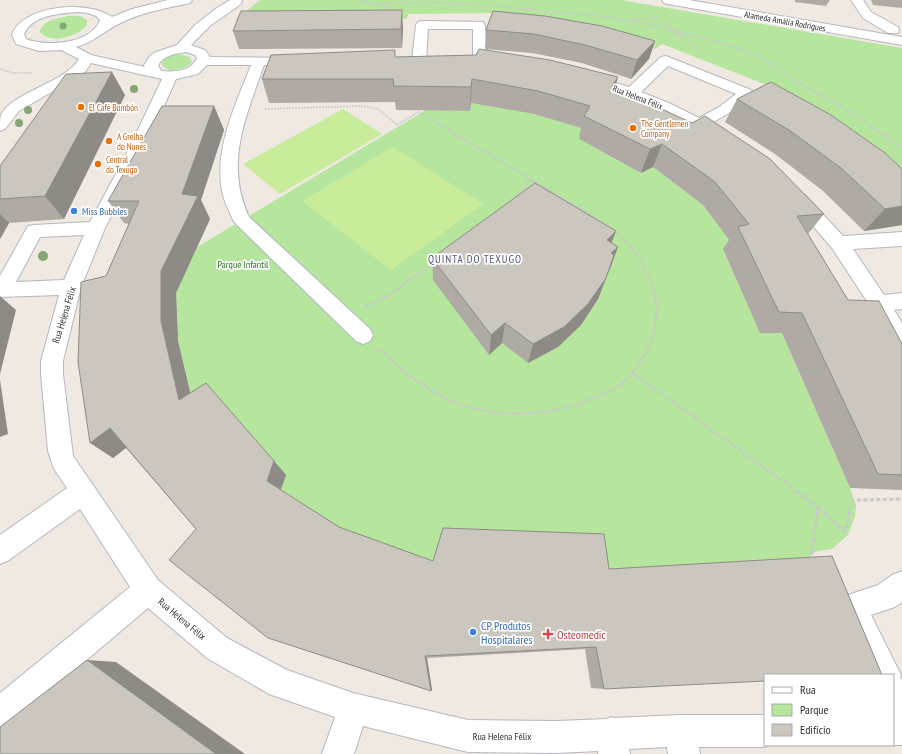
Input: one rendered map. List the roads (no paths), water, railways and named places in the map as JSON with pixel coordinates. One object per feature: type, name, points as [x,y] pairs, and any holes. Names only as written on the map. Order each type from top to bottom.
[{"type":"street","points":[[93,8],[114,7],[148,0]]},
{"type":"street","points":[[44,1],[32,18],[22,26],[18,34],[21,41],[30,46],[63,46],[80,41],[99,39],[119,18],[186,0]]},
{"type":"street","name":"Alameda Amália Rodrigues","points":[[668,0],[902,41]]},
{"type":"street","name":"Alameda Amália Rodrigues","points":[[721,0],[897,30]]},
{"type":"street","points":[[857,0],[868,15],[897,30]]},
{"type":"street","points":[[182,49],[203,24],[237,1]]},
{"type":"street","points":[[32,18],[75,3],[93,8],[103,12],[106,19],[99,39]]},
{"type":"street","points":[[419,60],[422,25],[479,25],[480,60]]},
{"type":"street","points":[[99,39],[109,53],[138,56],[182,49],[199,52],[202,54],[203,61]]},
{"type":"street","points":[[63,46],[87,58],[163,74],[180,74],[195,69],[203,61],[313,60]]},
{"type":"street","name":"Rua Helena Félix","points":[[167,51],[152,61],[151,65],[163,74],[134,155],[96,228],[71,287],[53,351],[52,374],[60,451],[63,461],[148,590],[217,648],[280,683],[353,708],[468,736],[556,737],[613,743],[682,742],[764,731]]},
{"type":"street","points":[[0,126],[14,108],[45,91],[81,68],[87,58]]},
{"type":"street","points":[[631,93],[666,60],[746,93],[724,110],[699,124]]},
{"type":"street","points":[[259,61],[241,110],[231,146],[229,166],[230,186],[234,202],[242,220],[363,335]]},
{"type":"street","points":[[45,91],[119,64]]},
{"type":"street","name":"Rua Helena Félix","points":[[576,74],[664,106],[733,143]]},
{"type":"street","points":[[790,189],[839,243],[879,302],[902,341]]},
{"type":"street","points":[[71,287],[2,290],[34,231],[96,228]]},
{"type":"street","points":[[839,243],[902,239]]},
{"type":"street","points":[[879,302],[902,301]]},
{"type":"street","points":[[0,552],[83,492]]},
{"type":"street","points":[[886,674],[852,606],[885,597],[902,585]]},
{"type":"street","points":[[0,713],[148,590]]},
{"type":"street","points":[[894,692],[902,708]]},
{"type":"street","points":[[338,754],[353,708]]},
{"type":"place","name":"El Café Bombón","points":[[81,107]]},
{"type":"place","name":"The Gentlemen Company","points":[[633,128]]},
{"type":"place","name":"A Grelha do Nunes","points":[[109,141]]},
{"type":"place","name":"Central do Texugo","points":[[98,164]]},
{"type":"place","name":"Miss Bubbles","points":[[74,211]]},
{"type":"place","name":"CP Produtos Hospitalares","points":[[473,632]]},
{"type":"place","name":"Osteomedic","points":[[548,634]]},
{"type":"district","name":"QUINTA DO TEXUGO","points":[[475,259]]},
{"type":"park label","name":"Parque Infantil","points":[[243,264]]}]
